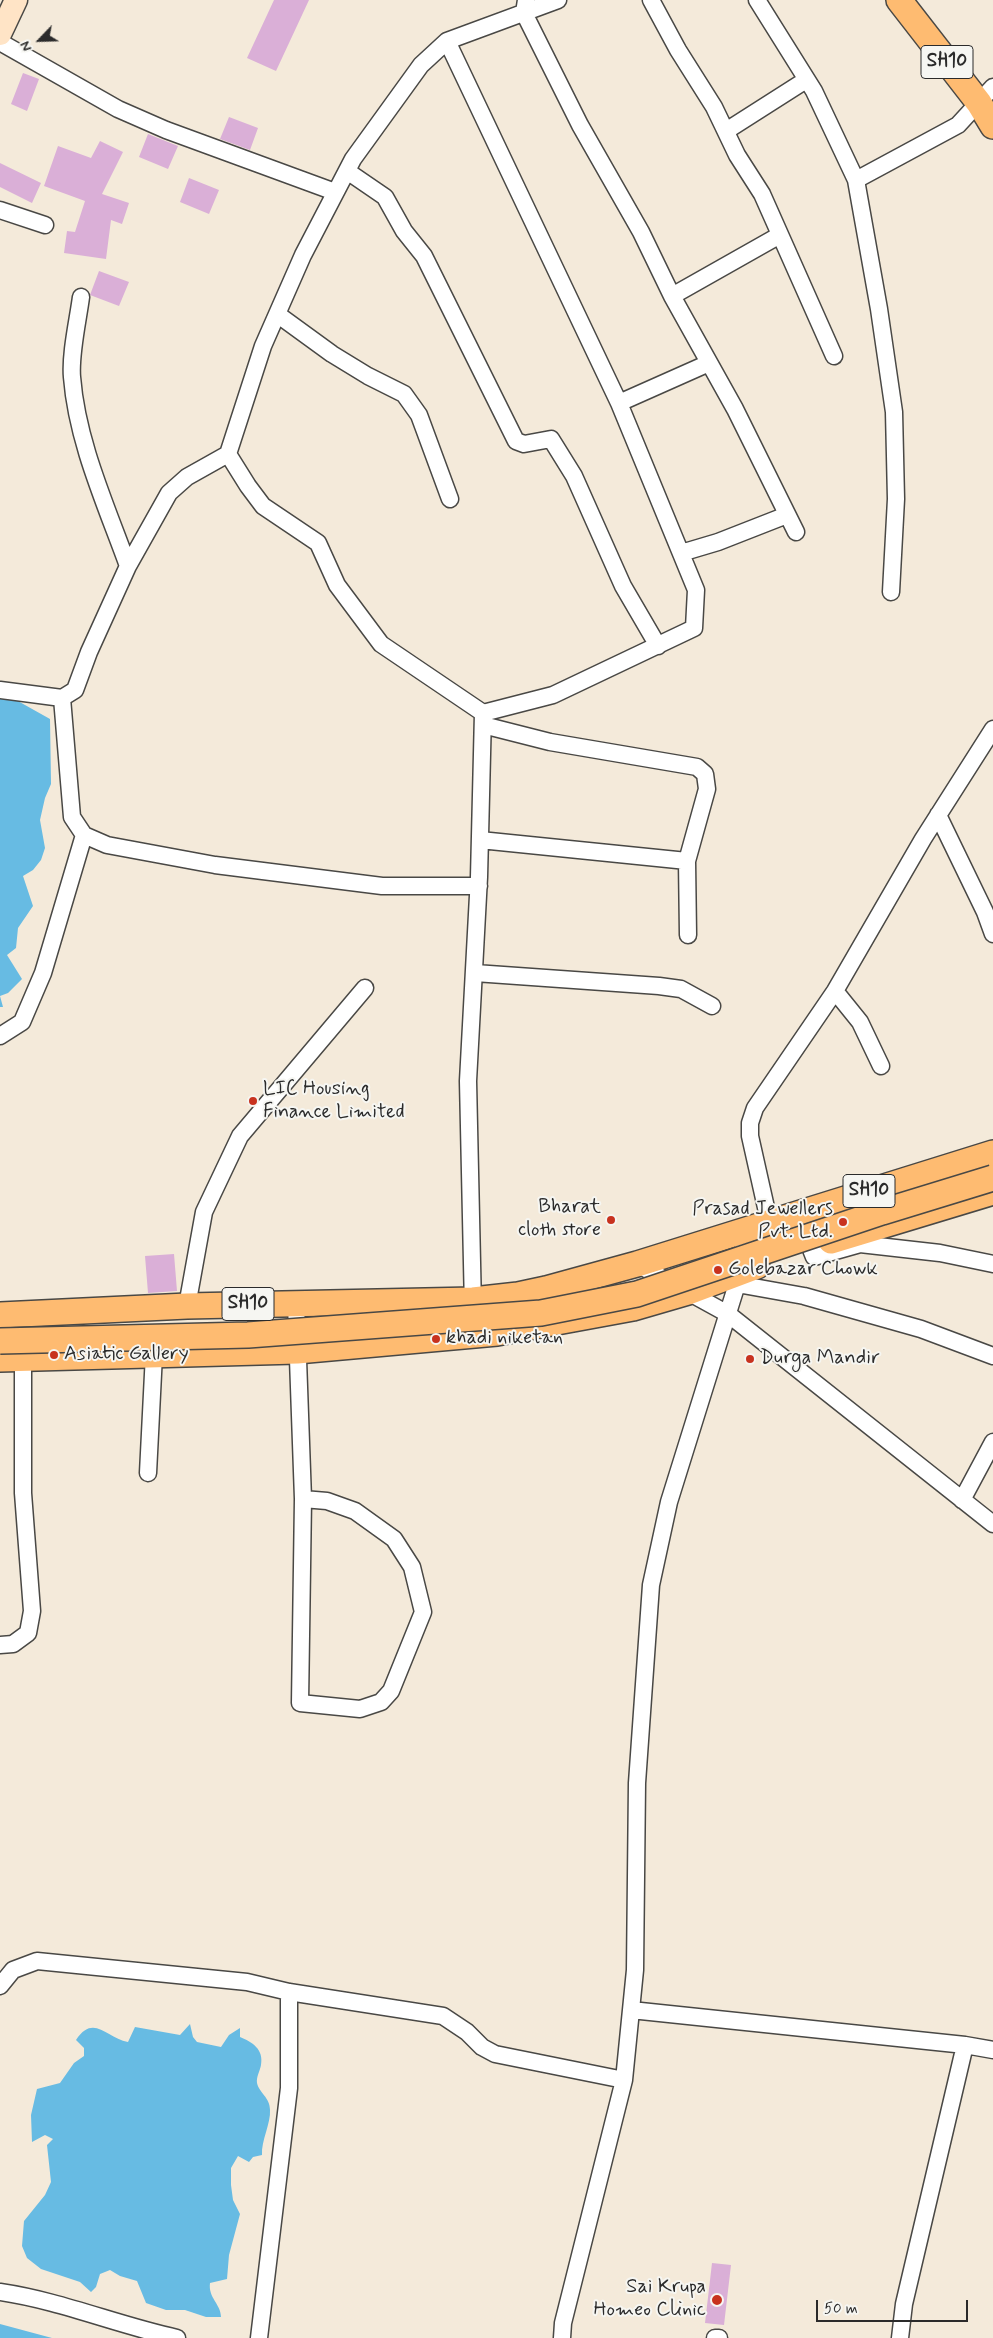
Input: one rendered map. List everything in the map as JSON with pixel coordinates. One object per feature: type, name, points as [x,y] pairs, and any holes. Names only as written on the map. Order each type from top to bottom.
[{"type":"main road","points":[[0,34],[16,0]]},
{"type":"main road","name":"SH10","points":[[899,0],[986,95],[993,126]]},
{"type":"main road","name":"SH10","points":[[0,1315],[187,1306],[473,1300],[518,1295],[637,1264],[769,1221],[993,1153]]},
{"type":"main road","points":[[0,1341],[248,1335],[541,1313],[637,1294],[854,1221],[993,1178]]},
{"type":"main road","points":[[12,1358],[297,1351],[473,1336],[526,1328],[633,1308],[738,1278],[810,1248],[993,1192]]},
{"type":"street","points":[[0,690],[62,698],[75,690],[89,652],[128,566],[169,493],[187,477],[228,454],[263,346],[302,255],[353,159],[421,65],[447,41],[525,7],[558,0]]},
{"type":"street","points":[[651,0],[678,50],[714,107],[738,155],[762,194],[834,356]]},
{"type":"street","points":[[757,0],[806,80],[831,126],[856,180],[879,309],[894,412],[896,499],[891,592]]},
{"type":"street","points":[[525,7],[580,125],[641,232],[672,296],[735,409],[796,532]]},
{"type":"street","points":[[447,41],[619,403],[696,590],[694,628],[553,695],[483,719]]},
{"type":"street","points":[[0,42],[118,109],[166,130],[335,192]]},
{"type":"street","points":[[726,131],[806,80]]},
{"type":"street","points":[[856,180],[958,126],[986,95]]},
{"type":"street","points":[[347,171],[385,197],[404,231],[424,256],[516,442],[524,444],[551,439],[556,445],[574,476],[624,586],[658,646]]},
{"type":"street","points":[[0,210],[45,225]]},
{"type":"street","points":[[672,296],[780,235]]},
{"type":"street","points":[[81,297],[72,375],[78,418],[90,459],[128,566]]},
{"type":"street","points":[[277,314],[339,358],[368,376],[404,394],[419,415],[450,500]]},
{"type":"street","points":[[619,403],[709,362]]},
{"type":"street","points":[[228,454],[248,486],[264,506],[318,543],[337,586],[382,644],[483,719],[550,742],[697,767],[705,774],[707,789],[687,861],[688,935]]},
{"type":"street","points":[[681,553],[726,539],[787,515]]},
{"type":"street","points":[[62,698],[72,817],[84,835],[107,845],[216,865],[382,886],[479,886]]},
{"type":"street","points":[[473,1336],[468,1081],[479,886],[483,719]]},
{"type":"street","points":[[769,1221],[750,1136],[750,1123],[755,1108],[835,991],[938,814],[993,729]]},
{"type":"street","points":[[938,814],[985,912],[993,934]]},
{"type":"street","points":[[0,1036],[22,1022],[43,973],[84,835]]},
{"type":"street","points":[[480,840],[687,861]]},
{"type":"street","points":[[475,973],[667,987],[681,989],[712,1006]]},
{"type":"street","points":[[187,1306],[204,1212],[240,1136],[365,988]]},
{"type":"street","points":[[835,991],[860,1022],[881,1066]]},
{"type":"street","points":[[798,1213],[814,1257],[860,1244],[940,1253],[993,1264]]},
{"type":"street","points":[[562,2338],[563,2323],[624,2080],[635,1970],[637,1783],[651,1584],[669,1502],[738,1278],[746,1230]]},
{"type":"street","points":[[637,1264],[728,1314],[993,1524]]},
{"type":"street","points":[[738,1278],[921,1329],[993,1356]]},
{"type":"street","points":[[296,1303],[303,1499],[300,1703],[360,1709],[381,1702],[391,1692],[423,1612],[412,1567],[394,1539],[356,1511],[327,1501],[303,1499]]},
{"type":"street","points":[[148,1473],[154,1354]]},
{"type":"street","points":[[0,1645],[13,1644],[28,1632],[32,1611],[12,1358]]},
{"type":"street","points":[[962,1500],[993,1442]]},
{"type":"street","points":[[0,1986],[13,1970],[37,1961],[247,1982],[289,1992],[442,2016],[467,2032],[482,2047],[495,2054],[624,2080]]},
{"type":"street","points":[[259,2338],[289,2088],[289,1992]]},
{"type":"street","points":[[631,2010],[965,2045],[993,2050]]},
{"type":"street","points":[[900,2338],[904,2304],[965,2045]]},
{"type":"street","points":[[0,2292],[35,2297],[154,2333],[177,2338]]},
{"type":"water","points":[[0,691],[50,719],[51,784],[45,798],[40,820],[45,848],[41,860],[33,870],[23,876],[33,906],[18,928],[16,948],[7,955],[22,979],[8,993],[0,996]]},
{"type":"water","points":[[0,996],[3,1007],[0,1007]]},
{"type":"water","points":[[190,2024],[193,2037],[197,2042],[221,2047],[229,2035],[240,2028],[240,2037],[253,2044],[261,2055],[257,2083],[270,2106],[262,2155],[253,2157],[249,2162],[238,2156],[231,2168],[233,2200],[240,2214],[229,2255],[227,2279],[210,2283],[211,2293],[219,2308],[221,2317],[206,2317],[185,2310],[166,2310],[146,2303],[137,2281],[120,2276],[110,2270],[100,2274],[96,2287],[91,2292],[80,2282],[41,2269],[27,2258],[22,2246],[24,2221],[45,2195],[51,2182],[47,2145],[53,2139],[45,2135],[32,2142],[31,2115],[37,2089],[60,2083],[74,2063],[84,2056],[84,2048],[76,2040],[83,2032],[89,2029],[101,2030],[128,2042],[135,2027],[180,2035]]},
{"type":"water","points":[[0,2324],[52,2338],[0,2338]]},
{"type":"building","points":[[274,0],[309,0],[276,71],[247,58]]},
{"type":"building","points":[[23,73],[39,79],[27,111],[11,104]]},
{"type":"building","points":[[229,117],[258,128],[250,150],[220,139]]},
{"type":"building","points":[[148,134],[178,146],[168,169],[139,157]]},
{"type":"building","points":[[100,141],[123,152],[102,194],[129,203],[122,224],[111,220],[106,259],[64,253],[67,231],[75,232],[85,201],[44,186],[58,146],[91,158]]},
{"type":"building","points":[[0,163],[41,183],[32,203],[0,187]]},
{"type":"building","points":[[189,178],[219,190],[209,214],[180,202]]},
{"type":"building","points":[[99,271],[129,282],[119,306],[90,295]]},
{"type":"building","points":[[174,1254],[177,1291],[148,1293],[145,1256]]},
{"type":"building","points":[[712,2263],[731,2265],[724,2325],[705,2323]]},
{"type":"place","name":"LIC Housing Finance Limited","points":[[253,1101]]},
{"type":"place","name":"Bharat cloth store","points":[[611,1220]]},
{"type":"place","name":"Prasad Jewellers Pvt. Ltd.","points":[[843,1222]]},
{"type":"place","name":"Golebazar Chowk","points":[[718,1270]]},
{"type":"place","name":"khadi niketan","points":[[436,1339]]},
{"type":"place","name":"Asiatic Gallery","points":[[54,1355]]},
{"type":"place","name":"Durga Mandir","points":[[750,1359]]},
{"type":"place","name":"Sai Krupa Homeo Clinic","points":[[717,2300]]}]
